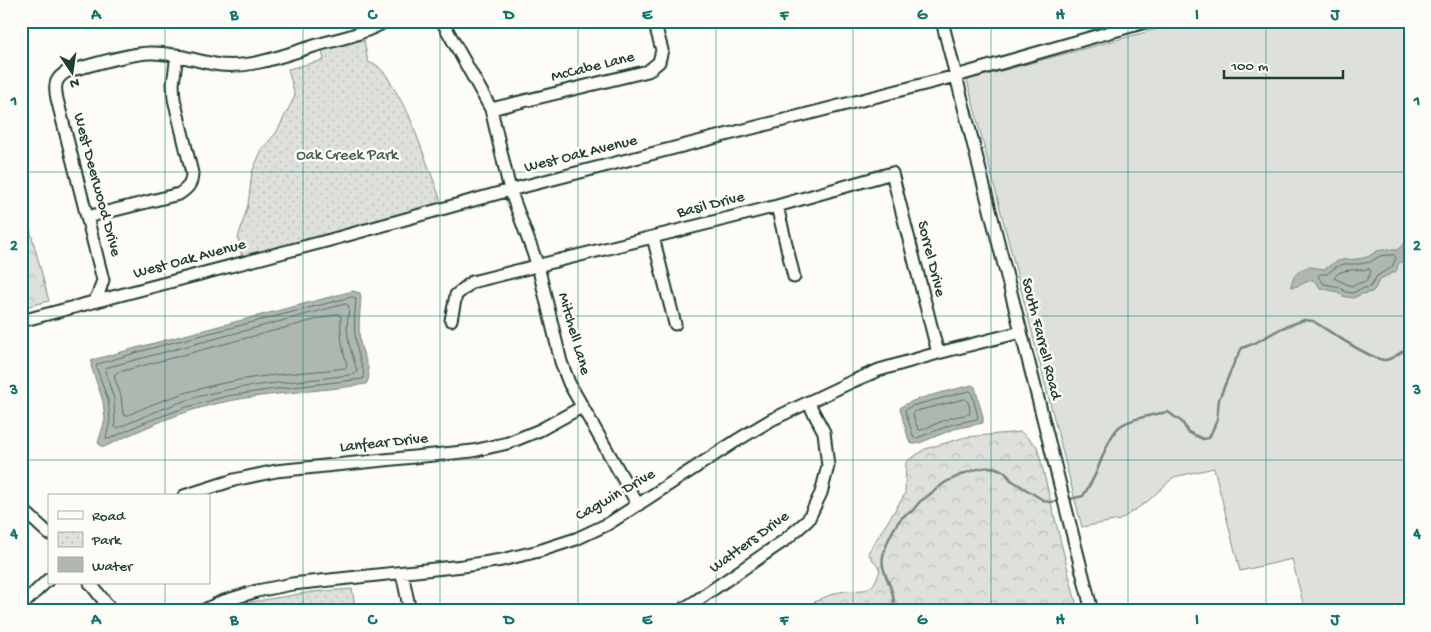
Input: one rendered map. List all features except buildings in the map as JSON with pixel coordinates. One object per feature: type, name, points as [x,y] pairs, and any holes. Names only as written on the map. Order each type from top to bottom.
[{"type":"street","name":"West Deerwood Drive","points":[[104,280],[56,99],[55,89],[61,75],[68,71],[132,55],[148,53],[177,55],[222,65],[243,65],[261,62],[341,38],[386,21]]},
{"type":"street","name":"Mitchell Lane","points":[[442,21],[491,110],[510,190],[538,266],[561,362],[569,383],[638,505]]},
{"type":"street","name":"McCabe Lane","points":[[491,110],[648,71],[659,62],[662,50],[654,21]]},
{"type":"street","name":"South Farrell Road","points":[[942,21],[1092,611]]},
{"type":"street","name":"West Oak Avenue","points":[[21,321],[330,240],[510,190],[956,76],[1149,21]]},
{"type":"street","points":[[87,217],[179,194],[190,184],[192,173],[174,100],[173,84],[177,55]]},
{"type":"street","name":"Basil Drive","points":[[451,320],[456,295],[472,282],[777,206],[892,173]]},
{"type":"street","name":"Sorrel Drive","points":[[892,173],[938,352]]},
{"type":"street","points":[[777,206],[794,277]]},
{"type":"street","points":[[653,237],[675,324]]},
{"type":"street","points":[[93,302],[104,280],[116,292],[123,294]]},
{"type":"street","name":"Cagwin Drive","points":[[202,611],[221,602],[257,591],[292,584],[402,573],[502,560],[539,552],[576,539],[608,524],[736,440],[771,420],[851,382],[879,370],[938,352],[1021,332]]},
{"type":"street","name":"Watters Drive","points":[[680,611],[785,540],[808,520],[821,493],[828,466],[824,432],[808,402]]},
{"type":"street","name":"Lanfear Drive","points":[[190,494],[234,480],[276,472],[473,451],[508,443],[540,430],[582,407]]},
{"type":"street","points":[[21,508],[48,533]]},
{"type":"street","points":[[402,573],[410,611]]},
{"type":"street","points":[[21,607],[48,580]]},
{"type":"street","points":[[91,584],[112,611]]},
{"type":"green space","points":[[1187,21],[1410,21],[1410,611],[1394,611],[1393,608],[1385,611],[1305,611],[1292,559],[1240,571],[1214,468],[1174,477],[1148,501],[1120,520],[1082,527],[967,80]]},
{"type":"green space","name":"Oak Creek Park","points":[[364,40],[368,62],[378,66],[387,76],[409,115],[442,205],[242,258],[238,238],[248,205],[252,172],[262,149],[276,133],[295,96],[288,69],[324,60],[322,51]]},
{"type":"green space","points":[[21,195],[49,301],[21,308]]},
{"type":"green space","points":[[1021,432],[1037,446],[1078,611],[797,611],[830,595],[840,592],[865,590],[873,585],[880,570],[868,553],[905,494],[906,462],[925,449],[966,437]]},
{"type":"green space","points":[[352,589],[356,611],[230,611],[251,602],[312,592]]},
{"type":"water","points":[[1410,241],[1410,256],[1398,264],[1395,272],[1380,279],[1372,292],[1353,298],[1342,296],[1338,292],[1320,288],[1313,280],[1291,287],[1292,280],[1302,269],[1311,267],[1325,269],[1340,260],[1365,258],[1379,250],[1397,250]]},
{"type":"water","points":[[353,291],[360,293],[361,297],[359,336],[369,374],[366,384],[246,398],[213,404],[165,420],[104,447],[98,443],[105,420],[103,401],[91,366],[92,360]]},
{"type":"water","points":[[972,385],[975,387],[983,423],[954,429],[917,444],[912,444],[909,441],[900,408],[922,398]]},
{"type":"waterway","points":[[1066,500],[1083,496],[1094,478],[1110,440],[1117,429],[1126,423],[1168,412],[1182,422],[1188,432],[1203,439],[1209,438],[1217,420],[1219,399],[1242,348],[1282,328],[1304,320],[1313,321],[1361,351],[1386,360],[1410,347]]},
{"type":"waterway","points":[[895,611],[893,594],[883,563],[884,552],[901,518],[946,482],[960,475],[988,467],[1000,470],[1011,480],[1043,500],[1049,502],[1061,501]]}]
